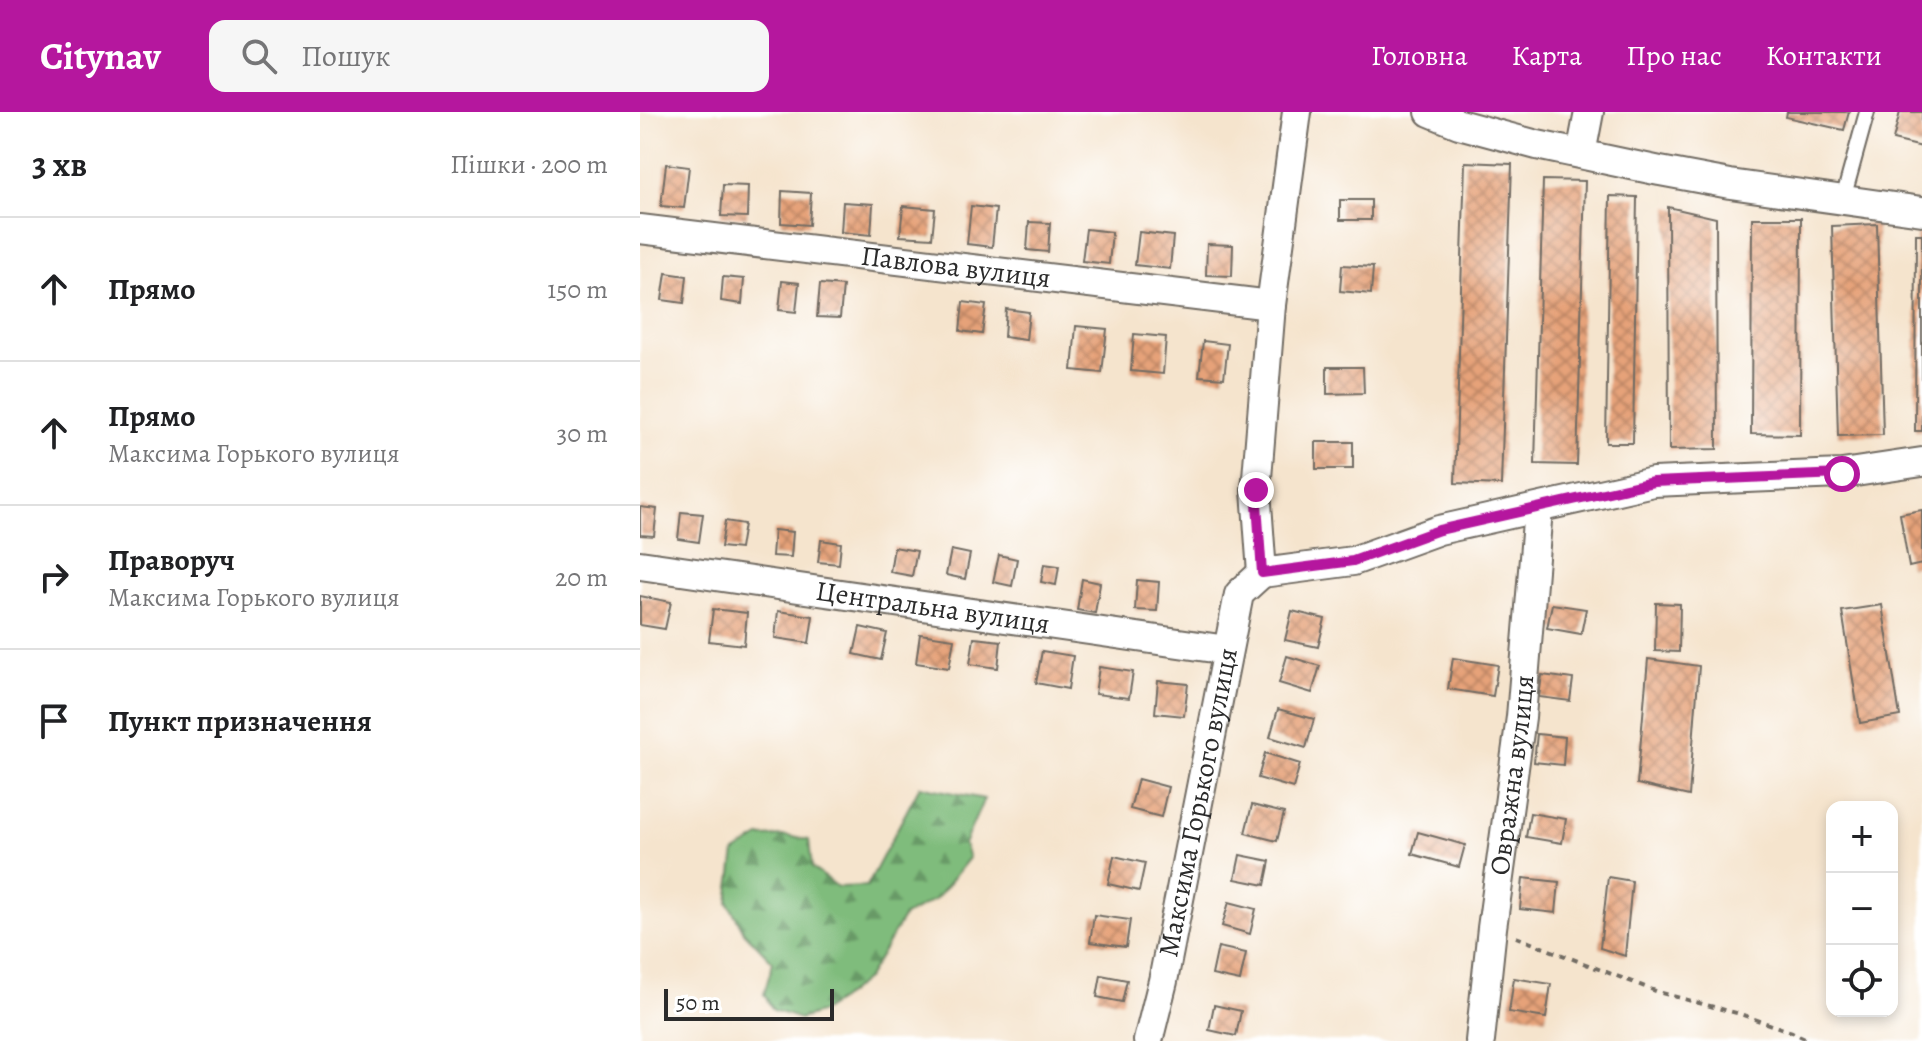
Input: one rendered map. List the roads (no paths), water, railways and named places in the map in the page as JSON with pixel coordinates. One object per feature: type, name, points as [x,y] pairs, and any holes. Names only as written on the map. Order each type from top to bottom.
[{"type":"street","points":[[1297,112],[1271,305],[1256,490],[1262,573],[1353,561],[1439,530],[1653,482],[1842,474],[1922,462]]},
{"type":"street","points":[[1430,112],[1459,124],[1537,145],[1660,171],[1922,211]]},
{"type":"street","points":[[1581,154],[1589,112]]},
{"type":"street","name":"Павлова вулиця","points":[[640,229],[1271,305]]},
{"type":"street","name":"Овражна вулиця","points":[[1480,1041],[1521,717],[1538,509]]},
{"type":"street","name":"Центральна вулиця","points":[[640,565],[1227,650]]},
{"type":"street","name":"Максима Горького вулиця","points":[[1148,1041],[1163,981],[1239,594],[1262,573]]},
{"type":"lane","points":[[1843,199],[1867,112]]}]
